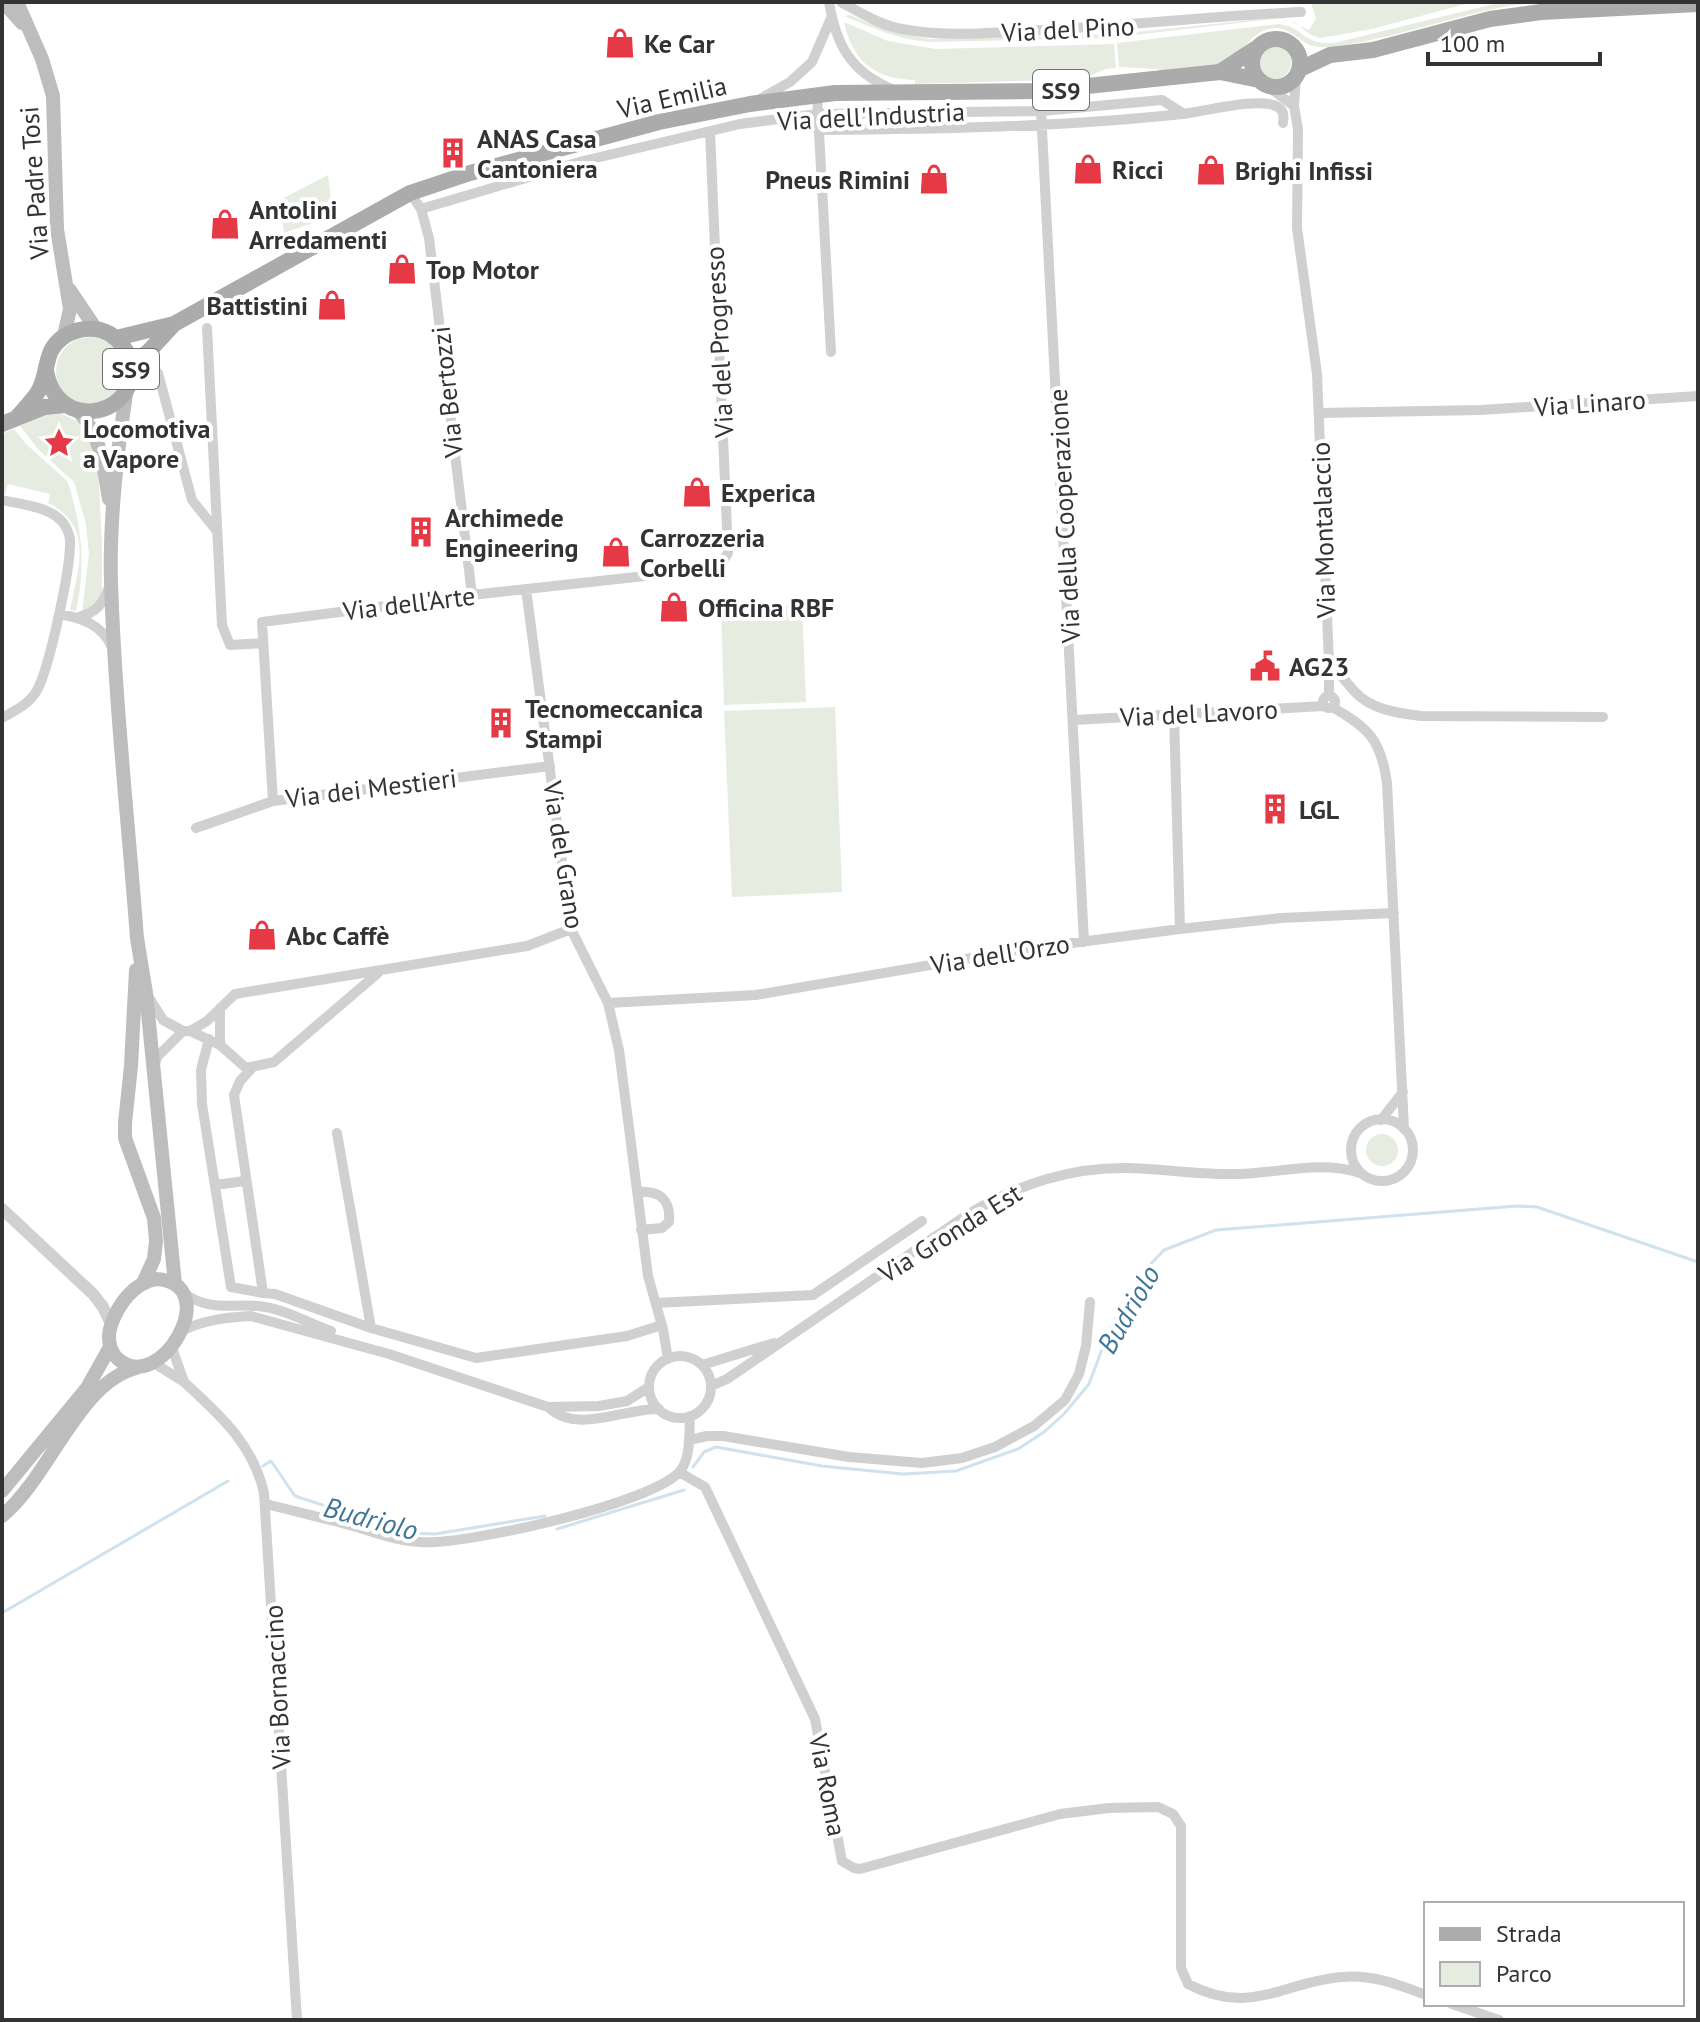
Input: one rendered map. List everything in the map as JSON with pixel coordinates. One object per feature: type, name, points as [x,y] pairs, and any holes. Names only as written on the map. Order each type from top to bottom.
[{"type":"main road","name":"Via Padre Tosi","points":[[3,2],[30,33]]},
{"type":"main road","name":"Via Padre Tosi","points":[[17,2],[42,59],[53,96],[57,229],[67,287],[69,321],[64,336]]},
{"type":"main road","name":"Via Emilia","points":[[116,338],[174,324],[410,193],[470,173],[659,122],[750,104],[817,95],[1040,91],[1220,72],[1283,86],[1298,72],[1330,55],[1373,50],[1490,19],[1541,12],[1698,4]]},
{"type":"main road","name":"Via Emilia","points":[[1220,72],[1269,39],[1286,40],[1293,45],[1330,55]]},
{"type":"main road","points":[[1293,45],[1300,60],[1298,72]]},
{"type":"main road","points":[[1255,49],[1251,65],[1262,83]]},
{"type":"main road","name":"Via Padre Tosi","points":[[67,287],[96,329]]},
{"type":"main road","name":"Via Emilia","points":[[131,366],[174,324]]},
{"type":"main road","name":"SS9","points":[[2,424],[44,407],[93,412],[107,408],[119,399],[127,387],[131,366],[128,355],[116,338],[96,329],[79,329],[64,336],[51,351],[38,391],[18,416]]},
{"type":"main road","points":[[46,371],[55,396],[90,423],[100,445],[112,521]]},
{"type":"main road","points":[[2,1516],[29,1489],[62,1437],[108,1381],[124,1371],[162,1359],[187,1319],[180,1289],[137,938],[115,655],[112,521],[127,387]]},
{"type":"main road","points":[[2,1491],[87,1388],[110,1347],[111,1324],[126,1299],[144,1281],[154,1259],[154,1218],[125,1138],[137,938]]},
{"type":"main road","points":[[144,1281],[165,1280],[180,1289]]},
{"type":"main road","points":[[110,1347],[121,1362],[139,1367]]},
{"type":"street","points":[[829,2],[850,61],[867,77],[901,92]]},
{"type":"street","name":"Via del Pino","points":[[841,2],[882,24],[903,30],[942,34],[1121,27],[1301,12]]},
{"type":"street","points":[[750,104],[790,82],[812,62],[832,16]]},
{"type":"street","name":"Via Montalaccio","points":[[1298,72],[1294,106],[1298,129],[1297,228],[1313,335],[1319,413],[1329,663]]},
{"type":"street","points":[[1262,83],[1294,106]]},
{"type":"street","name":"Via della Cooperazione","points":[[1040,91],[1084,942]]},
{"type":"street","points":[[817,95],[831,352]]},
{"type":"street","name":"Via dell'Industria","points":[[421,209],[583,161],[710,131],[817,114],[1042,111],[1162,100],[1184,114]]},
{"type":"street","name":"Via dell'Industria","points":[[818,130],[1044,126],[1184,114],[1264,103],[1274,105],[1284,113],[1283,123]]},
{"type":"street","points":[[1108,104],[1110,120]]},
{"type":"street","points":[[984,111],[985,127]]},
{"type":"street","points":[[914,113],[915,128]]},
{"type":"street","name":"Via del Progresso","points":[[710,131],[728,553]]},
{"type":"street","points":[[578,144],[583,161]]},
{"type":"street","name":"Via Bertozzi","points":[[410,193],[421,209],[429,238],[472,595]]},
{"type":"street","points":[[207,328],[222,625],[230,645],[263,643],[273,801]]},
{"type":"street","points":[[158,373],[192,500],[217,532]]},
{"type":"street","name":"Via Linaro","points":[[1319,413],[1481,410],[1698,396]]},
{"type":"street","points":[[2,500],[47,510],[58,516],[71,538],[59,614],[41,683],[35,695],[2,718]]},
{"type":"street","name":"Via dell'Arte","points":[[263,643],[262,622],[700,570],[722,563],[728,553]]},
{"type":"street","points":[[79,617],[92,613],[100,606],[111,582]]},
{"type":"street","name":"Via del Grano","points":[[526,589],[571,929],[608,1003],[619,1050],[648,1276],[663,1327]]},
{"type":"street","points":[[59,614],[79,617],[99,628],[115,655]]},
{"type":"street","points":[[1328,703],[1329,663]]},
{"type":"street","points":[[1329,663],[1356,694],[1369,703],[1396,712],[1421,716],[1603,717]]},
{"type":"street","name":"Via del Lavoro","points":[[1074,720],[1328,703]]},
{"type":"street","name":"Via Gronda Est","points":[[690,1416],[706,1405],[711,1386],[727,1379],[970,1213],[1031,1183],[1064,1173],[1097,1169],[1236,1174],[1323,1165],[1360,1173],[1378,1181],[1398,1177],[1406,1170],[1413,1150],[1404,1129],[1383,754],[1367,731],[1328,703]]},
{"type":"street","points":[[1174,714],[1180,929]]},
{"type":"street","name":"Via dei Mestieri","points":[[196,828],[273,801],[550,766]]},
{"type":"street","name":"Via dell'Orzo","points":[[608,1003],[756,995],[1018,950],[1180,929],[1281,918],[1394,913]]},
{"type":"street","points":[[152,1071],[158,1056],[186,1031],[207,1021],[235,994],[527,946],[571,929]]},
{"type":"street","points":[[146,993],[163,1020],[220,1045],[246,1068],[274,1062],[380,972]]},
{"type":"street","points":[[220,1045],[221,1006]]},
{"type":"street","points":[[209,1039],[201,1070],[202,1104],[231,1287],[275,1294],[371,1328],[476,1358],[627,1336],[663,1327]]},
{"type":"street","points":[[253,1067],[240,1081],[234,1095],[263,1293]]},
{"type":"street","name":"Via Gronda Est","points":[[1323,1165],[1350,1151],[1356,1133],[1372,1121],[1381,1120],[1403,1092]]},
{"type":"street","points":[[1381,1120],[1404,1129]]},
{"type":"street","points":[[337,1133],[371,1328]]},
{"type":"street","points":[[1350,1151],[1360,1173]]},
{"type":"street","points":[[215,1185],[245,1181]]},
{"type":"street","points":[[637,1192],[651,1191],[660,1195],[666,1200],[670,1211],[669,1222],[662,1228],[641,1230]]},
{"type":"street","points":[[2,1209],[93,1294],[109,1316],[111,1324]]},
{"type":"street","points":[[656,1303],[813,1295],[922,1221]]},
{"type":"street","points":[[180,1289],[203,1304],[218,1307],[260,1306],[277,1310],[389,1354],[548,1407],[613,1404],[627,1401],[649,1387]]},
{"type":"street","points":[[93,1294],[102,1299],[126,1299]]},
{"type":"street","points":[[689,1440],[723,1436],[849,1457],[922,1463],[962,1458],[1034,1426],[1065,1400],[1079,1374],[1086,1346],[1090,1302]]},
{"type":"street","points":[[180,1332],[228,1317],[251,1316],[389,1354]]},
{"type":"street","points":[[663,1327],[681,1355],[702,1365],[707,1371],[711,1386]]},
{"type":"street","points":[[663,1327],[668,1359]]},
{"type":"street","name":"Via Gronda Est","points":[[702,1365],[784,1340]]},
{"type":"street","name":"Via Bornaccino","points":[[171,1345],[184,1382]]},
{"type":"street","points":[[659,1409],[649,1387],[654,1370],[668,1359],[681,1355]]},
{"type":"street","name":"Via Bornaccino","points":[[154,1363],[184,1382],[220,1414],[243,1442],[259,1473],[266,1504],[297,2020]]},
{"type":"street","points":[[266,1504],[394,1539],[421,1543],[529,1527],[630,1500],[665,1483],[679,1472],[684,1463],[690,1416],[673,1417],[659,1409],[645,1408],[601,1419],[566,1418],[548,1407]]},
{"type":"street","name":"Via Roma","points":[[679,1472],[705,1487],[815,1719],[842,1861],[847,1865],[860,1869],[1060,1814],[1109,1808],[1158,1807],[1173,1814],[1181,1826],[1181,1968],[1188,1984],[1233,1999],[1261,1998],[1342,1977],[1368,1977],[1424,1994]]},
{"type":"street","points":[[1458,2006],[1499,2020]]},
{"type":"green space","points":[[1311,2],[1473,2],[1372,29],[1320,38],[1299,25],[1309,30],[1316,19]]},
{"type":"green space","points":[[1502,2],[1536,2],[1488,10],[1368,41],[1332,47],[1313,46],[1282,29],[1269,29],[1262,31],[1232,58],[1219,64],[1159,72],[1158,69],[1119,67],[1117,43],[1279,24],[1309,39],[1334,43]]},
{"type":"green space","points":[[850,15],[889,30],[931,39],[1113,34],[1114,38],[917,41],[844,16]]},
{"type":"green space","points":[[1281,17],[1290,21],[1280,18],[1117,37],[1116,34]]},
{"type":"green space","points":[[844,22],[888,41],[936,49],[1114,44],[1116,68],[1105,69],[1083,79],[915,84],[915,80],[888,76],[868,66],[853,48]]},
{"type":"green space","points":[[1274,45],[1286,50],[1291,62],[1286,74],[1274,79],[1262,74],[1257,62],[1262,50]]},
{"type":"green space","points":[[328,175],[333,216],[284,233],[280,200]]},
{"type":"green space","points":[[90,337],[114,347],[124,371],[114,395],[90,405],[66,395],[56,371],[66,347]]},
{"type":"green space","points":[[48,412],[58,412],[79,422],[97,452],[102,600],[82,613],[89,554],[86,524],[74,482],[38,449],[20,426]]},
{"type":"green space","points":[[14,429],[69,485],[81,548],[76,611],[70,610],[80,550],[72,524],[48,503],[50,494],[8,484],[5,494],[2,493],[2,434]]},
{"type":"green space","points":[[802,605],[806,702],[724,705],[721,608]]},
{"type":"green space","points":[[835,707],[842,892],[732,897],[724,711]]},
{"type":"green space","points":[[1382,1134],[1393,1139],[1398,1150],[1393,1161],[1382,1166],[1371,1161],[1366,1150],[1371,1139]]},
{"type":"waterway","name":"Budriolo","points":[[693,1467],[704,1452],[716,1447],[822,1466],[903,1474],[956,1471],[1018,1449],[1064,1414],[1089,1384],[1110,1328],[1145,1270],[1164,1250],[1216,1230],[1517,1206],[1537,1207],[1698,1262]]},
{"type":"waterway","name":"Budriolo","points":[[263,1466],[271,1461],[295,1496],[408,1533],[435,1534],[545,1516]]},
{"type":"waterway","name":"Budriolo","points":[[2,1613],[228,1481]]},
{"type":"waterway","name":"Budriolo","points":[[557,1529],[684,1490]]},
{"type":"place","name":"Ke Car","points":[[620,43]]},
{"type":"place","name":"ANAS Casa Cantoniera","points":[[453,153]]},
{"type":"place","name":"Ricci","points":[[1088,169]]},
{"type":"place","name":"Brighi Infissi","points":[[1211,170]]},
{"type":"place","name":"Pneus Rimini","points":[[934,179]]},
{"type":"place","name":"Antolini Arredamenti","points":[[225,224]]},
{"type":"place","name":"Top Motor","points":[[402,269]]},
{"type":"place","name":"Battistini","points":[[332,305]]},
{"type":"place","name":"Locomotiva a Vapore","points":[[59,443]]},
{"type":"place","name":"Experica","points":[[697,492]]},
{"type":"place","name":"Archimede Engineering","points":[[421,532]]},
{"type":"place","name":"Carrozzeria Corbelli","points":[[616,552]]},
{"type":"place","name":"Officina RBF","points":[[674,607]]},
{"type":"place","name":"AG23","points":[[1265,666]]},
{"type":"place","name":"Tecnomeccanica Stampi","points":[[501,723]]},
{"type":"place","name":"LGL","points":[[1275,809]]},
{"type":"place","name":"Abc Caffè","points":[[262,935]]}]
